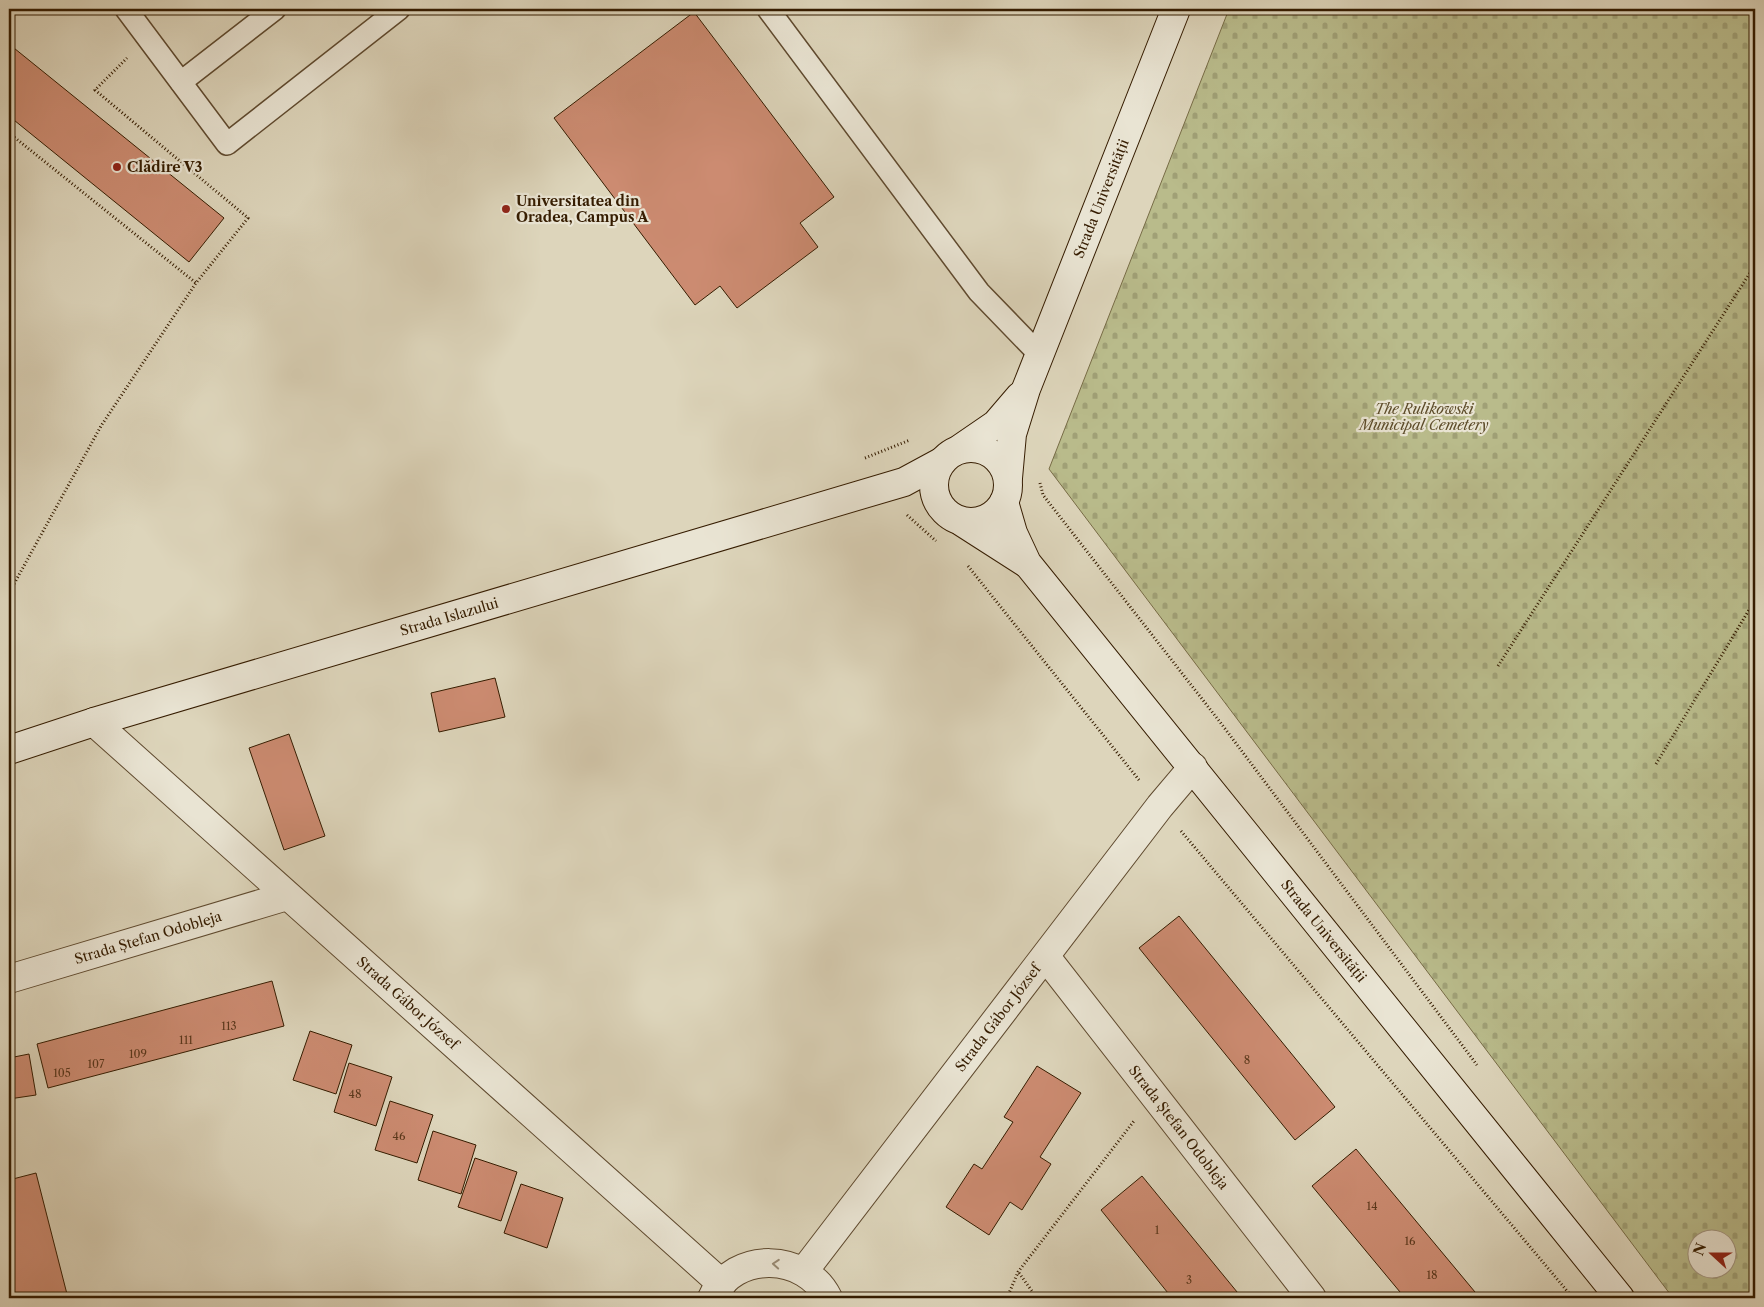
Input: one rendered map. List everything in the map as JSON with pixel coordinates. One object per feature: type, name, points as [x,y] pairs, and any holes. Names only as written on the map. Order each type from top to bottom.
[{"type":"street","name":"Strada Universității","points":[[1176,9],[1026,389],[1012,434],[1006,490],[1013,533],[1027,564],[1193,767],[1620,1298]]},
{"type":"street","name":"Strada Universității","points":[[951,455],[996,424],[1026,389]]},
{"type":"street","points":[[890,486],[915,494],[952,515],[987,519],[997,512],[1006,490],[1004,466],[986,450],[974,447],[951,455],[935,472],[934,485],[936,497],[952,515]]},
{"type":"street","name":"Strada Islazului","points":[[9,750],[94,722],[890,486],[917,476],[951,455]]},
{"type":"street","name":"Strada Universității","points":[[952,515],[1027,564]]},
{"type":"street","name":"Strada Gábor József","points":[[94,722],[287,896],[717,1291],[738,1270],[759,1263],[782,1263],[804,1271],[821,1286],[828,1298]]},
{"type":"street","name":"Strada Gábor József","points":[[804,1271],[1160,806],[1193,767]]},
{"type":"street","name":"Strada Ștefan Odobleja","points":[[9,979],[287,896]]},
{"type":"street","name":"Strada Ștefan Odobleja","points":[[1046,956],[1312,1298]]},
{"type":"lane","points":[[181,82],[275,9]]},
{"type":"lane","points":[[135,12],[147,37],[228,144],[399,9]]},
{"type":"lane","points":[[768,9],[979,292],[1040,354]]},
{"type":"path","points":[[9,593],[101,426],[196,283],[248,218],[96,90],[147,37]]},
{"type":"path","points":[[9,133],[196,283]]},
{"type":"path","points":[[1498,666],[1755,265]]},
{"type":"path","points":[[856,460],[912,439]]},
{"type":"path","points":[[1039,479],[1043,495],[1220,722],[1477,1066]]},
{"type":"path","points":[[890,486],[907,514],[927,535],[942,546]]},
{"type":"path","points":[[965,562],[1160,806],[1573,1298]]},
{"type":"path","points":[[1656,764],[1755,600]]},
{"type":"path","points":[[1007,1298],[1018,1272],[1154,1094]]},
{"type":"path","points":[[1018,1272],[1037,1298]]},
{"type":"green space","name":"The Rulikowski Municipal Cemetery","points":[[1229,9],[1755,9],[1755,1298],[1673,1298],[1049,469]]},
{"type":"building","points":[[694,12],[834,197],[800,223],[818,247],[737,308],[720,286],[695,305],[554,118]]},
{"type":"building","name":"Clădire V3","points":[[9,44],[224,218],[189,262],[9,116]]},
{"type":"building","points":[[495,678],[505,717],[439,732],[431,693]]},
{"type":"building","points":[[289,734],[325,836],[284,850],[249,748]]},
{"type":"building","points":[[1179,916],[1335,1107],[1295,1140],[1139,948]]},
{"type":"building","points":[[272,981],[284,1026],[48,1088],[37,1044]]},
{"type":"building","points":[[310,1031],[352,1045],[336,1094],[293,1080]]},
{"type":"building","points":[[29,1054],[36,1095],[9,1099],[9,1058]]},
{"type":"building","points":[[349,1063],[392,1077],[376,1126],[334,1112]]},
{"type":"building","points":[[1037,1066],[1081,1093],[1040,1157],[1051,1164],[1022,1210],[1010,1202],[989,1235],[946,1207],[974,1164],[982,1169],[1013,1122],[1004,1117]]},
{"type":"building","points":[[390,1101],[433,1115],[417,1163],[375,1150]]},
{"type":"building","points":[[433,1131],[476,1145],[461,1194],[418,1180]]},
{"type":"building","points":[[1356,1149],[1480,1298],[1405,1298],[1312,1186]]},
{"type":"building","points":[[475,1158],[517,1172],[501,1221],[458,1207]]},
{"type":"building","points":[[36,1173],[68,1298],[9,1298],[9,1180]]},
{"type":"building","points":[[1142,1176],[1242,1298],[1172,1298],[1101,1210]]},
{"type":"building","points":[[521,1184],[563,1198],[547,1248],[504,1233]]},
{"type":"place","name":"Clădire V3","points":[[117,167]]},
{"type":"place","name":"Universitatea din Oradea, Campus A","points":[[506,209]]}]
